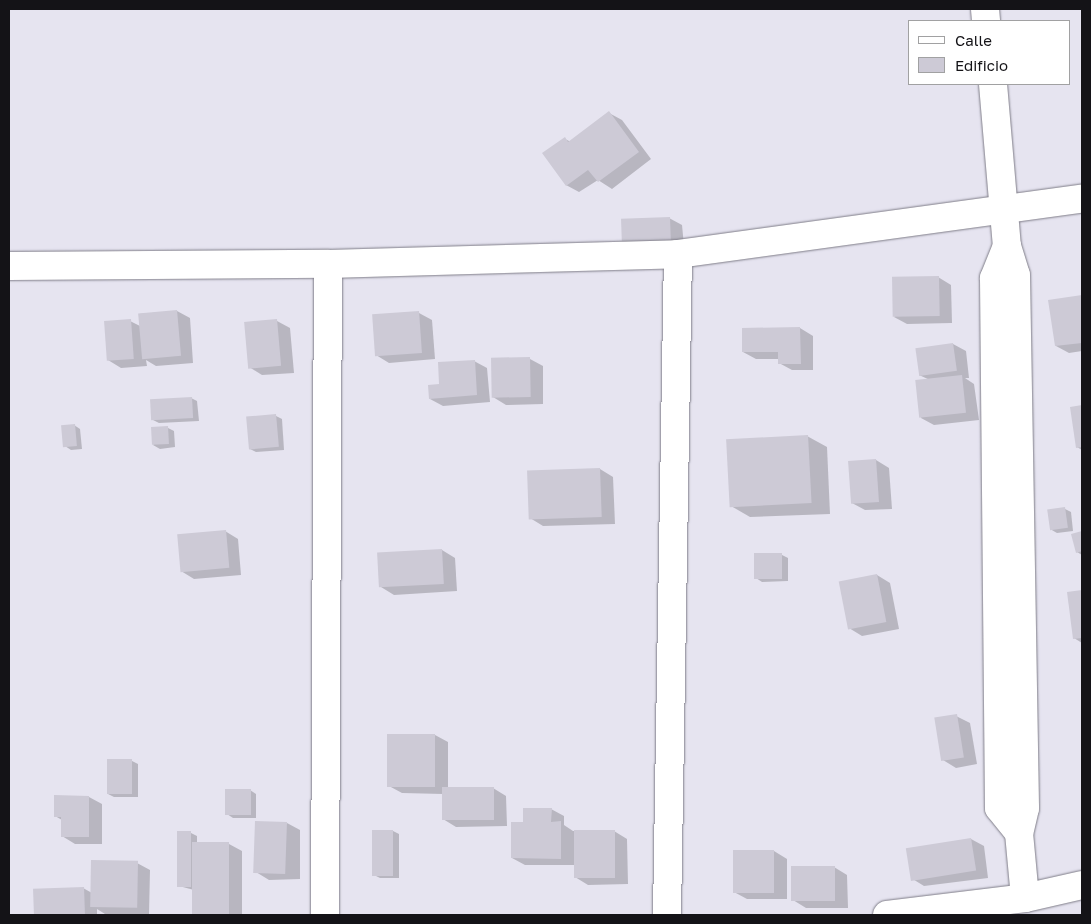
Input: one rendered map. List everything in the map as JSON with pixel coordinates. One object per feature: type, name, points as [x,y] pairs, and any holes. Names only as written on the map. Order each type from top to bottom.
[{"type":"street","points":[[993,85],[1008,246],[1016,275],[1025,808],[1019,833],[1025,898]]},
{"type":"street","points":[[9,266],[328,264],[678,254],[1082,198]]},
{"type":"street","points":[[667,915],[678,254]]},
{"type":"street","points":[[325,915],[328,264]]},
{"type":"street","points":[[887,915],[990,909],[1025,898],[1082,885]]},
{"type":"building","points":[[609,111],[639,152],[598,182],[588,170],[566,186],[542,153],[565,137],[568,142]]},
{"type":"building","points":[[670,217],[671,240],[622,242],[621,219]]},
{"type":"building","points":[[939,276],[940,316],[893,317],[892,277]]},
{"type":"building","points":[[1082,295],[1082,343],[1055,346],[1048,300]]},
{"type":"building","points":[[177,310],[181,356],[142,359],[138,313]]},
{"type":"building","points":[[419,311],[422,353],[375,356],[372,314]]},
{"type":"building","points":[[131,319],[134,359],[107,361],[104,321]]},
{"type":"building","points":[[277,319],[281,366],[248,369],[244,322]]},
{"type":"building","points":[[800,327],[801,364],[778,364],[778,352],[742,352],[742,328]]},
{"type":"building","points":[[953,343],[957,371],[919,376],[915,348]]},
{"type":"building","points":[[530,357],[531,397],[492,398],[491,358]]},
{"type":"building","points":[[475,360],[477,395],[429,399],[428,385],[439,384],[438,362]]},
{"type":"building","points":[[962,375],[966,413],[919,418],[915,380]]},
{"type":"building","points":[[192,397],[193,418],[151,420],[150,399]]},
{"type":"building","points":[[1082,405],[1082,447],[1076,448],[1070,407]]},
{"type":"building","points":[[276,414],[279,447],[249,449],[246,417]]},
{"type":"building","points":[[75,424],[77,446],[63,447],[61,425]]},
{"type":"building","points":[[168,426],[169,444],[152,445],[151,427]]},
{"type":"building","points":[[808,435],[812,503],[730,507],[726,439]]},
{"type":"building","points":[[876,459],[879,502],[851,504],[848,461]]},
{"type":"building","points":[[600,468],[602,517],[529,520],[527,471]]},
{"type":"building","points":[[1065,507],[1068,528],[1050,530],[1047,510]]},
{"type":"building","points":[[226,530],[229,568],[180,572],[177,534]]},
{"type":"building","points":[[1082,531],[1082,551],[1076,553],[1071,534]]},
{"type":"building","points":[[442,549],[444,584],[379,587],[377,552]]},
{"type":"building","points":[[754,553],[782,553],[782,579],[754,579]]},
{"type":"building","points":[[877,574],[886,622],[848,630],[839,581]]},
{"type":"building","points":[[1082,590],[1082,638],[1073,639],[1067,592]]},
{"type":"building","points":[[957,714],[964,757],[941,761],[934,718]]},
{"type":"building","points":[[387,734],[435,734],[435,787],[387,787]]},
{"type":"building","points":[[107,759],[132,759],[132,794],[107,794]]},
{"type":"building","points":[[442,787],[494,787],[494,820],[442,820]]},
{"type":"building","points":[[225,789],[251,789],[251,815],[225,815]]},
{"type":"building","points":[[54,795],[89,796],[89,837],[61,837],[61,817],[54,817]]},
{"type":"building","points":[[523,808],[552,808],[551,822],[561,821],[561,859],[511,858],[511,822],[523,822]]},
{"type":"building","points":[[255,821],[287,822],[285,874],[253,873]]},
{"type":"building","points":[[372,830],[393,830],[393,876],[372,876]]},
{"type":"building","points":[[574,830],[615,830],[615,878],[574,878]]},
{"type":"building","points":[[177,831],[191,831],[191,887],[177,887]]},
{"type":"building","points":[[971,838],[976,871],[911,881],[906,848]]},
{"type":"building","points":[[192,842],[229,842],[229,915],[192,915]]},
{"type":"building","points":[[733,850],[774,850],[774,893],[733,893]]},
{"type":"building","points":[[91,860],[138,861],[137,908],[90,907]]},
{"type":"building","points":[[791,866],[835,866],[835,901],[791,901]]},
{"type":"building","points":[[84,887],[85,915],[34,915],[33,889]]}]
